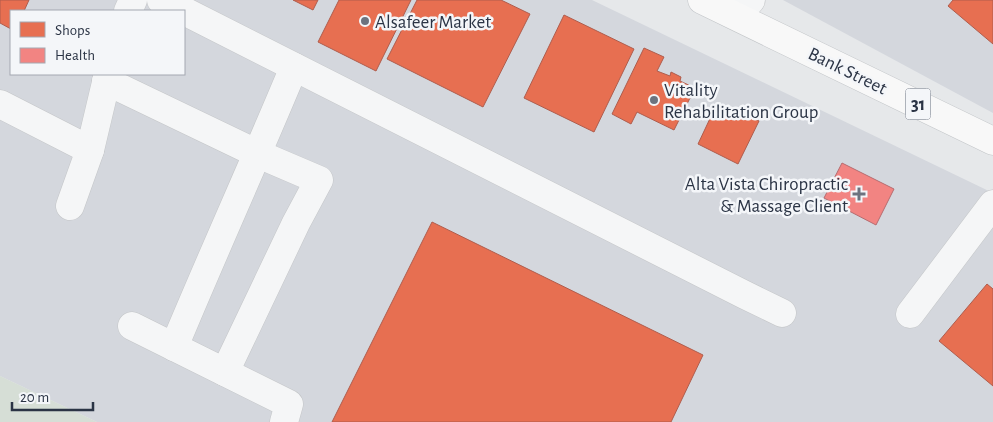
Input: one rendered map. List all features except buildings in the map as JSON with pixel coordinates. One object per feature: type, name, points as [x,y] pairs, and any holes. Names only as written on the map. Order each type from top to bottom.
[{"type":"main road","name":"Bank Street","points":[[702,0],[744,8],[993,141]]},
{"type":"lane","points":[[161,0],[182,10]]},
{"type":"lane","points":[[185,12],[745,296],[782,312]]},
{"type":"lane","points":[[174,347],[294,67]]},
{"type":"lane","points":[[70,206],[90,150],[108,77],[258,154],[319,180],[225,372]]},
{"type":"lane","points":[[0,104],[90,150]]},
{"type":"lane","points":[[910,314],[993,204]]},
{"type":"lane","points":[[132,326],[289,404],[284,422]]},
{"type":"shaded area","points":[[0,0],[592,0],[993,193],[993,422],[97,422],[0,376]]},
{"type":"shaded area","points":[[783,0],[993,0],[993,113]]},
{"type":"shaded area","points":[[0,376],[97,422],[0,422]]},
{"type":"place","name":"Alsafeer Market","points":[[365,21]]},
{"type":"place","name":"Vitality Rehabilitation Group","points":[[654,100]]},
{"type":"place","name":"Alta Vista Chiropractic & Massage Client","points":[[859,194]]}]
